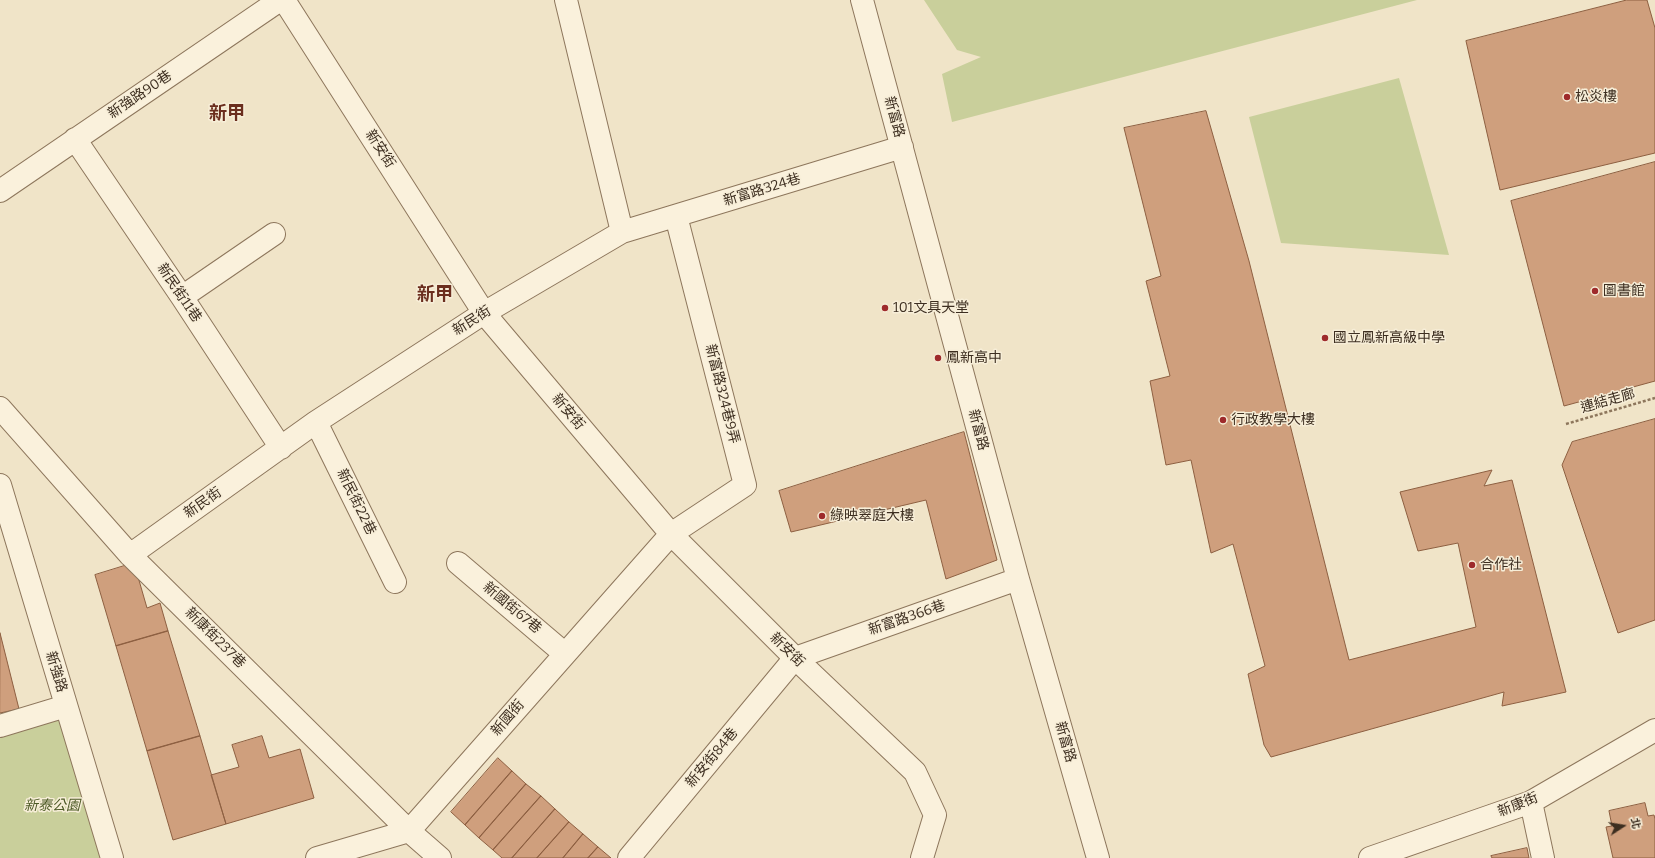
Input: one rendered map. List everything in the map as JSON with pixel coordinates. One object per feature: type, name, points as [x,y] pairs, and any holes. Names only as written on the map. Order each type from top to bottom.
[{"type":"street","name":"新強路90巷","points":[[0,190],[280,0]]},
{"type":"street","name":"新安街","points":[[284,0],[484,312],[671,534],[795,658],[915,772],[935,815],[922,858]]},
{"type":"street","points":[[566,0],[622,232]]},
{"type":"street","name":"新富路","points":[[862,0],[1018,579],[1098,858]]},
{"type":"street","name":"新民街11巷","points":[[75,139],[182,297],[280,448]]},
{"type":"street","name":"新富路324巷","points":[[622,232],[902,147]]},
{"type":"street","name":"新富路324巷9弄","points":[[671,534],[745,485],[676,216]]},
{"type":"street","name":"新民街","points":[[130,555],[316,422],[484,312],[622,232]]},
{"type":"street","points":[[182,297],[274,234]]},
{"type":"street","name":"新康街237巷","points":[[0,408],[130,555],[409,831],[440,858]]},
{"type":"street","name":"新民街22巷","points":[[316,422],[395,582]]},
{"type":"street","name":"新強路","points":[[0,485],[112,858]]},
{"type":"street","name":"新國街","points":[[409,831],[671,534]]},
{"type":"street","name":"新國街67巷","points":[[458,563],[565,654]]},
{"type":"street","name":"新富路366巷","points":[[795,658],[1018,579]]},
{"type":"street","name":"新安街84巷","points":[[629,858],[795,658]]},
{"type":"street","points":[[0,726],[66,706]]},
{"type":"street","name":"新康街","points":[[1370,858],[1531,802],[1655,730]]},
{"type":"street","points":[[1531,802],[1543,858]]},
{"type":"street","points":[[317,858],[409,831]]},
{"type":"path","name":"連結走廊","points":[[1566,424],[1655,398]]},
{"type":"green space","points":[[924,0],[1417,0],[952,122],[942,74],[981,57],[957,50]]},
{"type":"green space","points":[[1399,78],[1449,255],[1281,243],[1249,117]]},
{"type":"green space","name":"新泰公園","points":[[74,696],[122,858],[0,858],[0,718]]},
{"type":"building","name":"松炎樓","points":[[1627,0],[1647,0],[1655,28],[1655,153],[1500,190],[1466,41]]},
{"type":"building","name":"行政教學大樓","points":[[1206,111],[1249,261],[1349,660],[1476,627],[1458,543],[1418,551],[1400,492],[1492,470],[1484,486],[1512,480],[1566,692],[1502,706],[1504,692],[1271,757],[1264,745],[1248,674],[1265,666],[1233,544],[1211,553],[1191,460],[1166,465],[1150,381],[1170,376],[1146,281],[1161,276],[1124,128]]},
{"type":"building","name":"圖書館","points":[[1655,162],[1655,381],[1564,406],[1511,201]]},
{"type":"building","points":[[1655,419],[1655,620],[1618,633],[1562,465],[1572,442]]},
{"type":"building","name":"綠映翠庭大樓","points":[[964,432],[997,560],[946,579],[926,500],[791,532],[779,491]]},
{"type":"building","points":[[134,563],[147,608],[160,603],[168,631],[116,646],[95,575]]},
{"type":"building","points":[[168,631],[200,736],[147,751],[116,646]]},
{"type":"building","points":[[0,633],[19,709],[0,713]]},
{"type":"building","points":[[200,736],[226,824],[173,840],[147,751]]},
{"type":"building","points":[[262,736],[269,758],[300,749],[314,798],[226,824],[211,775],[239,767],[232,745]]},
{"type":"building","points":[[498,758],[512,771],[465,825],[451,812]]},
{"type":"building","points":[[512,771],[526,784],[479,838],[465,825]]},
{"type":"building","points":[[526,784],[541,796],[493,850],[479,838]]},
{"type":"building","points":[[541,796],[555,809],[512,858],[502,858],[493,850]]},
{"type":"building","points":[[1645,803],[1648,816],[1654,815],[1655,819],[1655,858],[1613,858],[1606,827],[1612,826],[1609,811]]},
{"type":"building","points":[[555,809],[569,822],[537,858],[512,858]]},
{"type":"building","points":[[569,822],[583,834],[563,858],[537,858]]},
{"type":"building","points":[[583,834],[598,847],[588,858],[563,858]]},
{"type":"building","points":[[598,847],[611,858],[588,858]]},
{"type":"building","points":[[1527,848],[1529,858],[1492,858],[1491,856]]},
{"type":"place","name":"松炎樓","points":[[1567,97]]},
{"type":"place","name":"圖書館","points":[[1595,291]]},
{"type":"place","name":"101文具天堂","points":[[885,308]]},
{"type":"place","name":"國立鳳新高級中學","points":[[1325,338]]},
{"type":"place","name":"鳳新高中","points":[[938,358]]},
{"type":"place","name":"行政教學大樓","points":[[1223,420]]},
{"type":"place","name":"綠映翠庭大樓","points":[[822,516]]},
{"type":"place","name":"合作社","points":[[1472,565]]},
{"type":"district","name":"新甲","points":[[227,114]]},
{"type":"district","name":"新甲","points":[[435,295]]}]
